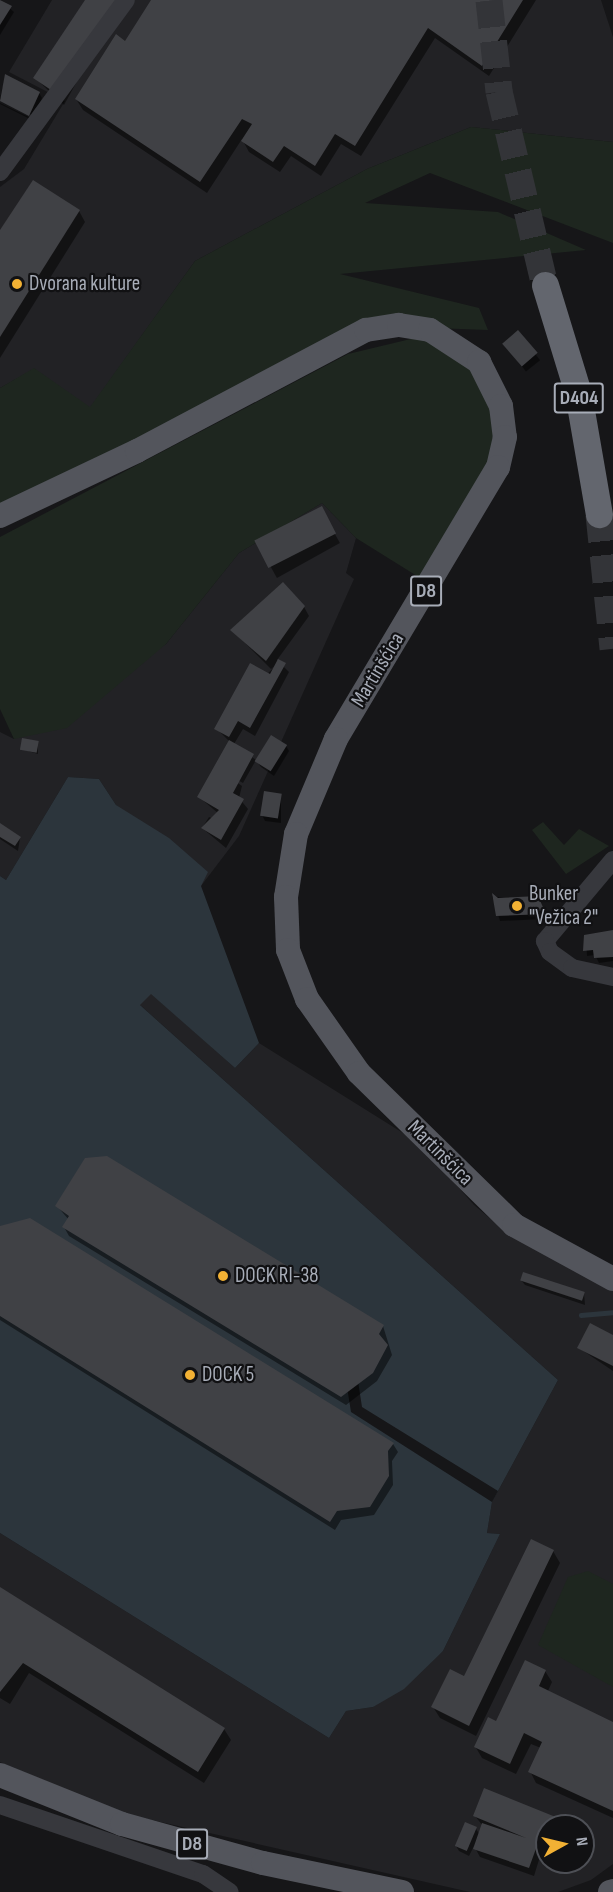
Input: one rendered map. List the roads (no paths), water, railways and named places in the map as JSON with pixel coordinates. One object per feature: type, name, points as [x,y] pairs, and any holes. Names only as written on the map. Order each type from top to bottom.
[{"type":"highway","name":"D404","points":[[545,285],[578,393],[598,514]]},
{"type":"main road","name":"Martinšćica","points":[[0,516],[137,451],[366,330],[399,325],[430,330],[479,362],[501,406],[504,437],[498,467],[336,739],[296,834],[286,897],[288,950],[307,999],[359,1073],[514,1225],[613,1279]]},
{"type":"main road","name":"D8","points":[[0,1775],[122,1824],[263,1863],[402,1892]]},
{"type":"street","points":[[0,172],[126,0]]},
{"type":"street","points":[[613,860],[545,941],[550,952],[572,968],[613,977]]},
{"type":"street","points":[[0,1805],[203,1874],[230,1892]]},
{"type":"waterway","points":[[581,1315],[613,1312]]},
{"type":"tunnel","points":[[489,0],[499,91],[545,285]]},
{"type":"tunnel","points":[[599,514],[613,648]]},
{"type":"place","name":"Dvorana kulture","points":[[17,284]]},
{"type":"place","name":"Bunker \"Vežica 2\"","points":[[517,906]]},
{"type":"place","name":"DOCK RI-38","points":[[223,1276]]},
{"type":"place","name":"DOCK 5","points":[[190,1375]]}]
